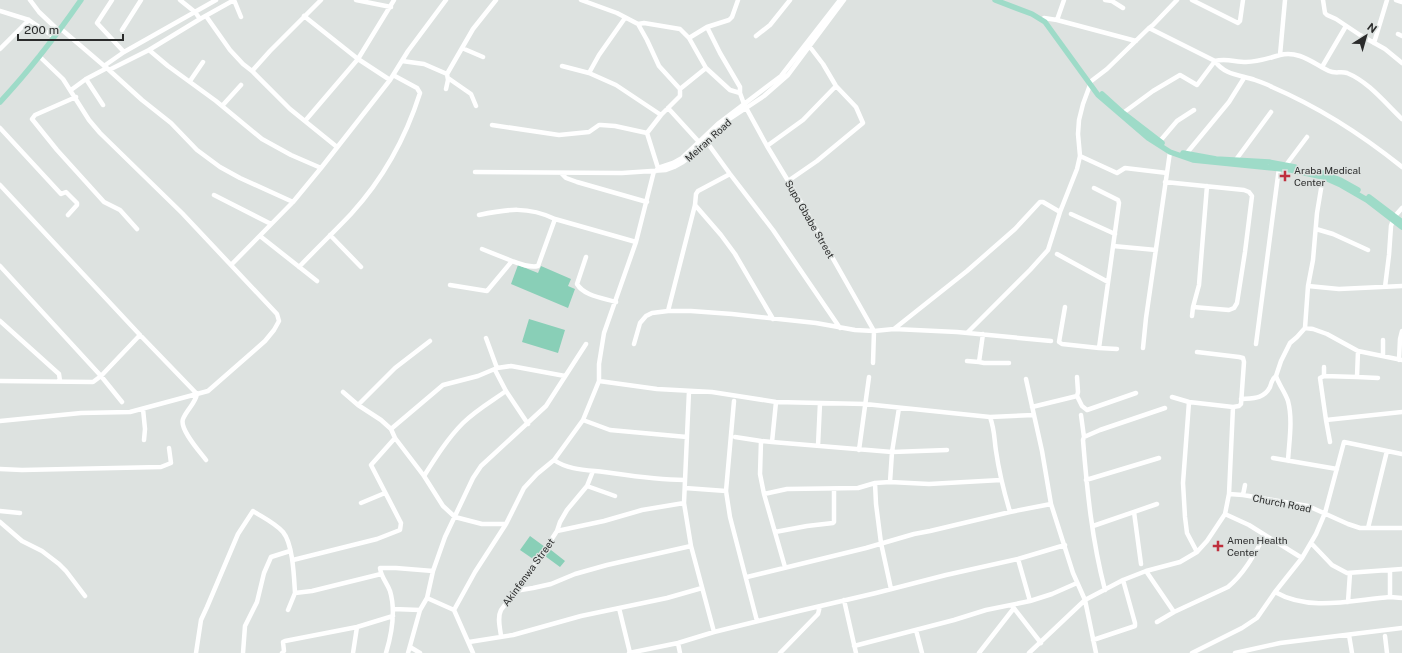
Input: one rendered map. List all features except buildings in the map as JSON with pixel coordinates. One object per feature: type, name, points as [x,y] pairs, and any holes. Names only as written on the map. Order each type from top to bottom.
[{"type":"main road","points":[[0,102],[20,81],[40,56],[81,0]]},
{"type":"main road","points":[[995,0],[1032,14],[1044,22],[1098,95],[1125,120],[1148,138],[1170,152],[1193,160],[1286,165],[1314,171],[1340,180],[1364,194],[1394,218],[1402,227]]},
{"type":"main road","points":[[1004,0],[1026,8],[1044,18],[1059,35],[1090,84],[1123,113],[1173,149],[1186,154],[1279,168],[1323,177],[1356,193],[1402,222]]},
{"type":"street","points":[[30,0],[39,12],[171,123],[197,150],[220,167],[240,178],[292,202]]},
{"type":"street","points":[[112,0],[97,23],[124,52]]},
{"type":"street","points":[[122,30],[141,0]]},
{"type":"street","points":[[180,0],[195,12],[200,19]]},
{"type":"street","points":[[107,68],[124,52],[216,0]]},
{"type":"street","points":[[71,90],[86,79],[107,68],[149,50],[234,0],[241,17]]},
{"type":"street","points":[[252,71],[321,0]]},
{"type":"street","points":[[356,0],[391,7]]},
{"type":"street","points":[[305,121],[358,59],[394,0]]},
{"type":"street","points":[[231,265],[292,202],[321,168],[391,77],[446,0]]},
{"type":"street","points":[[446,89],[447,76],[473,28],[496,0]]},
{"type":"street","points":[[581,0],[616,13],[638,24],[644,23],[678,28],[689,38],[706,68],[730,90],[740,93]]},
{"type":"street","points":[[689,38],[707,27],[729,20],[732,17],[738,0]]},
{"type":"street","points":[[756,36],[766,29],[790,0]]},
{"type":"street","name":"Meiran Road","points":[[656,170],[666,170],[683,162],[728,120],[781,76],[840,0]]},
{"type":"street","name":"Meiran Road","points":[[656,170],[682,158],[719,123],[745,106],[764,96],[785,78],[810,47],[844,0]]},
{"type":"street","points":[[1057,20],[1064,0]]},
{"type":"street","points":[[1105,0],[1123,8]]},
{"type":"street","points":[[967,333],[997,304],[1048,250],[1060,212],[1074,179],[1080,156],[1078,134],[1079,120],[1090,84],[1153,25],[1177,0]]},
{"type":"street","points":[[1192,0],[1238,23],[1240,21],[1243,0]]},
{"type":"street","points":[[1280,55],[1285,0]]},
{"type":"street","points":[[1323,0],[1325,12],[1374,44],[1385,49],[1402,63]]},
{"type":"street","points":[[1374,44],[1387,0]]},
{"type":"street","points":[[1396,0],[1402,2]]},
{"type":"street","points":[[0,11],[29,20],[54,37]]},
{"type":"street","points":[[206,16],[235,56],[305,121],[337,148]]},
{"type":"street","points":[[299,267],[351,214],[381,175],[403,134],[420,93],[420,91],[358,59],[304,16]]},
{"type":"street","points":[[589,73],[599,55],[625,18]]},
{"type":"street","points":[[1044,18],[1057,20],[1136,41]]},
{"type":"street","points":[[0,49],[29,20]]},
{"type":"street","points":[[638,24],[647,40],[658,66],[680,90],[680,96],[661,115],[647,133]]},
{"type":"street","points":[[1322,67],[1346,26]]},
{"type":"street","name":"Supo Gbabe Street","points":[[707,27],[740,87],[740,93],[745,106],[874,331]]},
{"type":"street","points":[[1149,28],[1215,61],[1218,66],[1223,69],[1244,78],[1255,80],[1273,87],[1326,114],[1366,138],[1402,166]]},
{"type":"street","points":[[788,181],[818,161],[863,124],[853,103],[836,86],[823,64],[810,47]]},
{"type":"street","points":[[462,48],[483,57]]},
{"type":"street","points":[[149,50],[262,139],[321,168]]},
{"type":"street","points":[[1123,113],[1180,75],[1197,84],[1215,61],[1226,60],[1255,62],[1292,53],[1330,72],[1345,72],[1359,79],[1402,119]]},
{"type":"street","points":[[0,421],[81,413],[130,412],[208,391],[265,341],[278,323],[278,316],[231,265],[182,213],[100,133],[89,120],[76,97],[63,79],[40,56]]},
{"type":"street","points":[[402,61],[424,64],[447,76],[471,94],[476,106]]},
{"type":"street","points":[[190,81],[203,62]]},
{"type":"street","points":[[562,66],[589,73],[616,85],[661,115]]},
{"type":"street","points":[[680,90],[706,68]]},
{"type":"street","points":[[1186,154],[1229,102],[1244,78]]},
{"type":"street","points":[[86,79],[103,105]]},
{"type":"street","points":[[222,106],[241,85]]},
{"type":"street","points":[[767,146],[803,120],[836,86]]},
{"type":"street","points":[[76,97],[35,115],[32,118],[57,150],[104,202],[120,210],[137,229]]},
{"type":"street","points":[[668,108],[699,142]]},
{"type":"street","points":[[1160,141],[1177,121],[1194,110]]},
{"type":"street","points":[[1235,162],[1271,112]]},
{"type":"street","points":[[492,125],[559,135],[589,132],[599,125],[615,126],[647,133]]},
{"type":"street","points":[[0,128],[62,194],[66,192],[77,203],[68,215]]},
{"type":"street","points":[[454,610],[475,572],[506,524],[524,488],[537,474],[554,460],[583,420],[599,381],[599,364],[604,333],[636,242],[656,170],[647,133]]},
{"type":"street","points":[[1286,165],[1307,137]]},
{"type":"street","points":[[706,141],[771,226],[840,328]]},
{"type":"street","points":[[1143,348],[1170,152]]},
{"type":"street","points":[[1080,156],[1116,173],[1125,168],[1167,173]]},
{"type":"street","points":[[1256,344],[1279,168]]},
{"type":"street","points":[[475,172],[622,174],[656,170]]},
{"type":"street","points":[[561,173],[566,178],[577,182],[647,202]]},
{"type":"street","points":[[668,311],[695,205],[696,194],[698,191],[730,174]]},
{"type":"street","points":[[1241,399],[1261,397],[1268,392],[1273,378],[1276,376],[1280,361],[1286,349],[1305,328],[1308,286],[1313,260],[1323,177]]},
{"type":"street","points":[[1165,182],[1244,190],[1250,192],[1252,196],[1237,302],[1234,308],[1229,310],[1193,307]]},
{"type":"street","points":[[0,186],[197,394]]},
{"type":"street","points":[[1192,316],[1199,285],[1207,186]]},
{"type":"street","points":[[1094,188],[1118,200],[1119,203],[1098,348]]},
{"type":"street","points":[[0,194],[4,190]]},
{"type":"street","points":[[214,195],[271,224]]},
{"type":"street","points":[[894,329],[978,262],[1015,229],[1040,202],[1043,202],[1060,212]]},
{"type":"street","points":[[695,205],[721,234],[736,254],[773,319]]},
{"type":"street","points":[[1385,287],[1390,255],[1391,226],[1394,218],[1402,208]]},
{"type":"street","points":[[479,215],[514,210],[540,212],[555,219],[636,242]]},
{"type":"street","points":[[1071,214],[1115,234]]},
{"type":"street","points":[[482,249],[524,265],[535,267],[538,266],[555,219]]},
{"type":"street","points":[[1316,229],[1333,234],[1368,250]]},
{"type":"street","points":[[330,235],[361,267]]},
{"type":"street","points":[[260,236],[317,281]]},
{"type":"street","points":[[1113,246],[1156,250]]},
{"type":"street","points":[[1057,254],[1108,282]]},
{"type":"street","points":[[586,257],[577,284],[591,295],[616,302]]},
{"type":"street","points":[[450,285],[487,291],[512,261]]},
{"type":"street","points":[[0,266],[101,376],[122,402]]},
{"type":"street","points":[[1308,286],[1340,289],[1402,286]]},
{"type":"street","points":[[1066,307],[1059,342],[1062,344],[1117,349]]},
{"type":"street","points":[[634,344],[640,323],[646,316],[652,313],[668,311],[691,311],[816,323],[840,328],[874,331],[894,329],[967,333],[1051,341]]},
{"type":"street","points":[[0,321],[59,374],[60,381]]},
{"type":"street","points":[[1305,328],[1327,334],[1358,351],[1400,360],[1400,339],[1402,331]]},
{"type":"street","points":[[873,363],[874,331]]},
{"type":"street","points":[[979,362],[983,334]]},
{"type":"street","points":[[0,380],[93,382],[101,376],[140,335]]},
{"type":"street","points":[[486,338],[496,369],[506,391],[528,424]]},
{"type":"street","points":[[1383,340],[1383,356]]},
{"type":"street","points":[[358,405],[395,368],[430,341]]},
{"type":"street","points":[[408,653],[420,610],[427,598],[445,537],[473,478],[481,466],[546,406],[586,344]]},
{"type":"street","points":[[1357,377],[1358,351]]},
{"type":"street","points":[[1172,397],[1189,402],[1234,407],[1240,406],[1244,362],[1243,358],[1197,352]]},
{"type":"street","points":[[968,361],[984,363],[1009,363]]},
{"type":"street","points":[[391,430],[443,385],[478,376],[496,369],[516,366],[564,376]]},
{"type":"street","points":[[1324,367],[1324,376]]},
{"type":"street","points":[[1276,376],[1288,401],[1290,412],[1288,461]]},
{"type":"street","points":[[1330,442],[1320,378],[1321,376],[1378,378]]},
{"type":"street","points":[[859,450],[864,404],[869,377]]},
{"type":"street","points":[[1077,377],[1077,396],[1082,406],[1087,410],[1136,393]]},
{"type":"street","points":[[1026,379],[1042,450],[1051,504],[1070,564],[1085,600],[1096,653]]},
{"type":"street","points":[[599,381],[657,389],[712,392],[776,402],[864,404],[990,417],[1034,415]]},
{"type":"street","points":[[424,476],[442,448],[463,423],[506,391]]},
{"type":"street","points":[[689,391],[684,503],[691,546],[714,632]]},
{"type":"street","points":[[343,392],[358,405],[381,420],[391,430],[395,438],[424,476],[443,506],[455,518],[482,524],[506,524]]},
{"type":"street","points":[[197,394],[196,401],[183,419],[183,424],[185,431],[192,442],[206,460]]},
{"type":"street","points":[[1032,407],[1077,396]]},
{"type":"street","points":[[734,401],[726,491],[730,517],[757,621]]},
{"type":"street","points":[[772,442],[776,402]]},
{"type":"street","points":[[1189,402],[1183,483],[1187,533],[1197,552]]},
{"type":"street","points":[[818,446],[820,403]]},
{"type":"street","points":[[1029,653],[1085,600],[1123,580],[1146,571],[1180,562],[1197,552],[1207,541],[1225,514],[1229,494],[1234,407]]},
{"type":"street","points":[[890,482],[892,452],[899,408]]},
{"type":"street","points":[[1084,437],[1165,408]]},
{"type":"street","points":[[143,409],[146,429],[144,440]]},
{"type":"street","points":[[1326,420],[1402,412]]},
{"type":"street","points":[[1081,415],[1084,437],[1086,480],[1100,570],[1105,590]]},
{"type":"street","points":[[990,417],[994,429],[1001,480],[1010,512]]},
{"type":"street","points":[[583,420],[610,430],[687,436]]},
{"type":"street","points":[[735,437],[761,441],[859,450],[892,452],[947,450]]},
{"type":"street","points":[[293,560],[377,539],[400,530],[402,523],[371,465],[395,438]]},
{"type":"street","points":[[761,441],[760,474],[764,494],[785,567]]},
{"type":"street","points":[[1192,653],[1257,618],[1302,558],[1325,513],[1344,442],[1402,454]]},
{"type":"street","points":[[0,469],[22,470],[162,467],[171,462],[169,448]]},
{"type":"street","points":[[1368,528],[1387,451]]},
{"type":"street","points":[[1086,480],[1159,458]]},
{"type":"street","points":[[1272,458],[1337,469]]},
{"type":"street","points":[[554,460],[569,467],[593,471],[658,480],[684,480]]},
{"type":"street","name":"Akinfenwa Street","points":[[501,636],[499,614],[557,531],[567,510],[587,486],[593,471]]},
{"type":"street","points":[[764,494],[787,489],[858,488],[875,483],[890,482],[929,484],[1001,480]]},
{"type":"street","points":[[875,483],[881,543],[891,589]]},
{"type":"street","points":[[1243,495],[1245,485]]},
{"type":"street","points":[[587,486],[615,496]]},
{"type":"street","points":[[685,488],[726,491]]},
{"type":"street","points":[[775,532],[833,523],[834,489]]},
{"type":"street","points":[[361,503],[385,493]]},
{"type":"street","name":"Church Road","points":[[1229,494],[1308,506],[1355,527],[1402,528]]},
{"type":"street","points":[[557,531],[604,521],[642,510],[684,503]]},
{"type":"street","points":[[746,577],[914,534],[1051,504]]},
{"type":"street","points":[[1093,526],[1157,504]]},
{"type":"street","points":[[0,511],[20,513]]},
{"type":"street","points":[[196,653],[206,607],[238,534],[252,511],[279,528],[284,534],[293,560],[295,593],[288,610]]},
{"type":"street","points":[[1134,512],[1141,564]]},
{"type":"street","points":[[1225,514],[1265,534],[1302,558]]},
{"type":"street","points":[[0,522],[22,541],[42,552],[59,564],[85,596]]},
{"type":"street","points":[[1157,622],[1174,612],[1228,587],[1236,581],[1249,564],[1265,534]]},
{"type":"street","points":[[1311,543],[1332,565],[1342,571],[1350,573],[1402,569]]},
{"type":"street","points":[[619,608],[629,653],[678,643],[757,621],[1018,559],[1064,545]]},
{"type":"street","points":[[515,591],[551,584],[575,574],[607,565],[691,546]]},
{"type":"street","points":[[243,653],[244,626],[256,602],[264,574],[271,557],[290,551]]},
{"type":"street","points":[[1018,559],[1030,601]]},
{"type":"street","points":[[386,653],[390,638],[393,609],[390,591],[379,570],[380,568],[434,571]]},
{"type":"street","points":[[1390,570],[1390,597]]},
{"type":"street","points":[[1146,571],[1174,612]]},
{"type":"street","points":[[1348,602],[1350,573]]},
{"type":"street","points":[[295,593],[312,591],[381,574]]},
{"type":"street","points":[[1093,640],[1135,626],[1123,580]]},
{"type":"street","points":[[854,646],[986,610],[1013,607],[1052,594],[1077,583]]},
{"type":"street","points":[[469,642],[513,635],[581,616],[667,598],[702,588]]},
{"type":"street","points":[[1275,592],[1296,601],[1309,603],[1348,602],[1390,597],[1402,598]]},
{"type":"street","points":[[427,598],[454,610],[473,653]]},
{"type":"street","points":[[844,600],[856,653]]},
{"type":"street","points":[[780,653],[818,614],[820,606]]},
{"type":"street","points":[[1013,607],[1041,643]]},
{"type":"street","points":[[979,653],[1013,607]]},
{"type":"street","points":[[393,609],[420,610]]},
{"type":"street","points":[[282,653],[284,651],[283,642],[285,641],[357,627],[392,616]]},
{"type":"street","points":[[353,653],[357,627]]},
{"type":"street","points":[[1235,653],[1280,643],[1402,628]]},
{"type":"street","points":[[916,630],[922,653]]},
{"type":"street","points":[[1349,634],[1352,653]]},
{"type":"street","points":[[1385,636],[1387,653]]},
{"type":"street","points":[[678,643],[680,653]]},
{"type":"street","points":[[410,647],[420,653]]},
{"type":"green space","points":[[518,265],[538,273],[541,266],[571,279],[568,286],[575,289],[568,308],[511,284]]},
{"type":"green space","points":[[529,319],[565,330],[558,353],[522,342]]},
{"type":"green space","points":[[530,536],[545,547],[536,561],[520,550]]},
{"type":"green space","points":[[551,550],[565,561],[560,567],[545,556]]},
{"type":"place","name":"Araba Medical Center","points":[[1285,176]]},
{"type":"place","name":"Amen Health Center","points":[[1218,546]]}]
